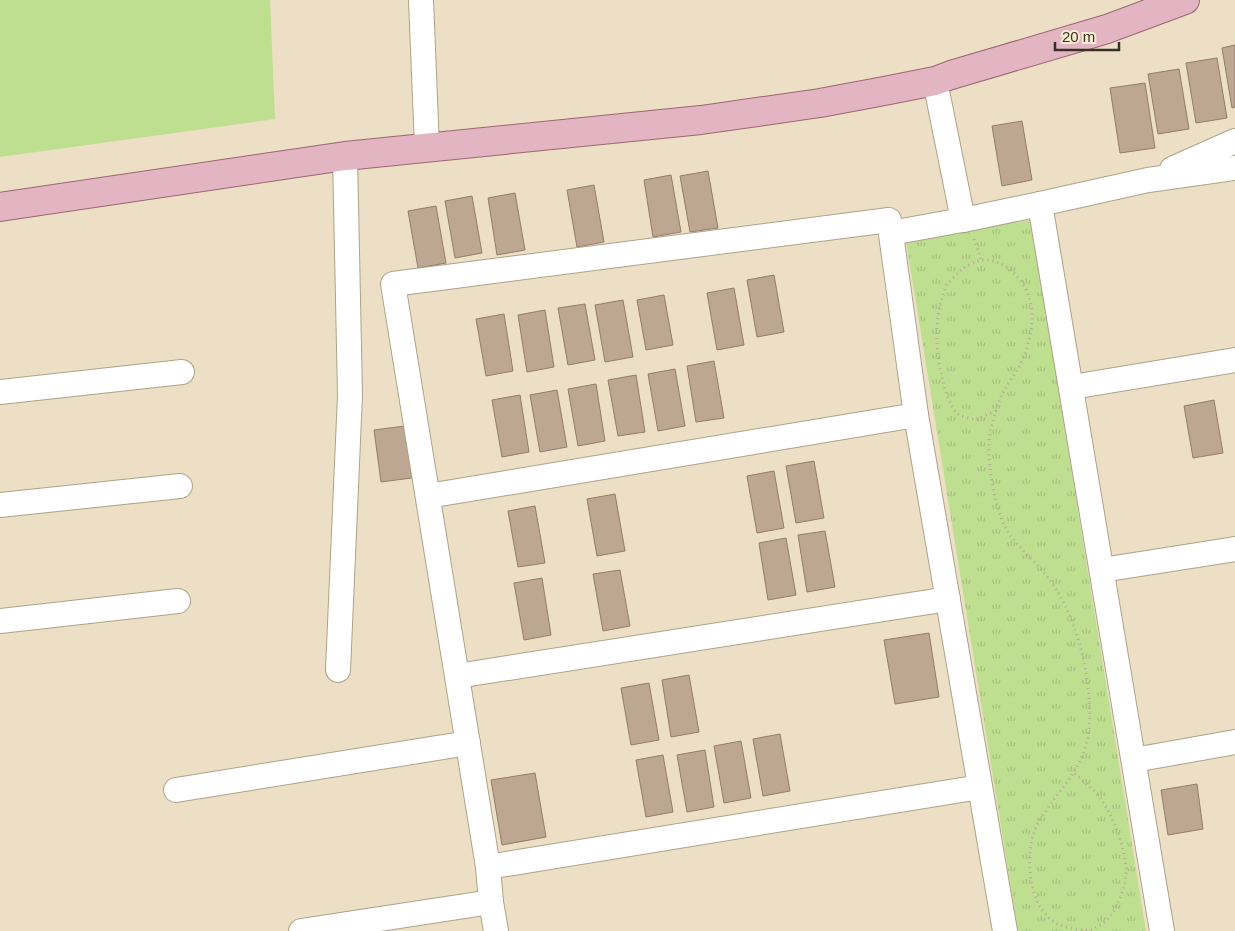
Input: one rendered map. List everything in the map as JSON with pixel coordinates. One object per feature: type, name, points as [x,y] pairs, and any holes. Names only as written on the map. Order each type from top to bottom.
[{"type":"main road","points":[[0,208],[345,156],[701,120],[820,103],[935,81],[1107,29],[1185,0]]},
{"type":"street","points":[[421,0],[427,147]]},
{"type":"street","points":[[935,81],[963,220]]},
{"type":"street","points":[[1148,180],[1235,141]]},
{"type":"street","points":[[338,670],[350,395],[345,156]]},
{"type":"street","points":[[891,233],[963,220],[1148,180],[1235,168]]},
{"type":"street","points":[[1040,204],[1162,931]]},
{"type":"street","points":[[496,931],[488,868],[393,284],[889,220],[916,415],[1005,931]]},
{"type":"street","points":[[1072,388],[1235,360]]},
{"type":"street","points":[[0,392],[182,372]]},
{"type":"street","points":[[428,496],[916,415]]},
{"type":"street","points":[[0,505],[180,486]]},
{"type":"street","points":[[1102,570],[1235,549]]},
{"type":"street","points":[[457,676],[948,599]]},
{"type":"street","points":[[0,621],[178,601]]},
{"type":"street","points":[[1134,760],[1235,742]]},
{"type":"street","points":[[176,790],[468,743]]},
{"type":"street","points":[[488,868],[980,788]]},
{"type":"street","points":[[301,931],[491,902]]},
{"type":"path","points":[[996,411],[975,420],[959,415],[947,398],[937,351],[937,323],[947,285],[963,268],[981,260],[998,262],[1013,271],[1024,285],[1031,304],[1033,323],[1029,345],[1018,368],[1002,393],[990,436],[989,463],[995,497],[1003,523],[1017,543],[1048,577],[1066,605],[1078,636],[1086,671],[1090,703],[1090,728],[1083,755],[1073,772],[1066,784],[1037,824],[1029,864],[1032,888],[1041,908],[1052,922],[1070,930],[1091,930],[1108,920],[1118,903],[1126,869],[1115,824],[1102,801],[1073,772]]},
{"type":"green space","points":[[0,0],[270,0],[275,119],[0,157]]},
{"type":"green space","points":[[1031,220],[1146,931],[1018,931],[906,241]]},
{"type":"building","points":[[1235,45],[1235,107],[1232,108],[1222,48]]},
{"type":"building","points":[[1217,58],[1227,118],[1196,123],[1186,63]]},
{"type":"building","points":[[1179,69],[1189,129],[1158,134],[1148,74]]},
{"type":"building","points":[[1145,83],[1155,148],[1120,153],[1110,88]]},
{"type":"building","points":[[1022,121],[1032,180],[1002,186],[992,126]]},
{"type":"building","points":[[708,171],[718,228],[690,232],[680,176]]},
{"type":"building","points":[[671,175],[681,232],[653,237],[644,180]]},
{"type":"building","points":[[594,185],[604,242],[577,247],[567,190]]},
{"type":"building","points":[[515,193],[525,250],[497,255],[488,198]]},
{"type":"building","points":[[472,196],[482,253],[455,258],[445,201]]},
{"type":"building","points":[[436,206],[446,263],[418,268],[408,211]]},
{"type":"building","points":[[774,275],[784,332],[757,337],[747,280]]},
{"type":"building","points":[[734,288],[744,345],[717,350],[707,293]]},
{"type":"building","points":[[664,295],[673,345],[646,350],[637,300]]},
{"type":"building","points":[[623,300],[633,357],[605,362],[595,305]]},
{"type":"building","points":[[585,304],[595,360],[568,365],[558,308]]},
{"type":"building","points":[[545,310],[554,367],[527,372],[518,315]]},
{"type":"building","points":[[504,314],[513,371],[486,376],[476,319]]},
{"type":"building","points":[[714,361],[724,418],[696,422],[687,366]]},
{"type":"building","points":[[675,369],[685,426],[658,431],[648,374]]},
{"type":"building","points":[[636,375],[645,432],[618,436],[608,380]]},
{"type":"building","points":[[596,384],[605,441],[578,446],[568,389]]},
{"type":"building","points":[[557,390],[567,447],[540,452],[530,395]]},
{"type":"building","points":[[520,395],[529,452],[502,457],[492,400]]},
{"type":"building","points":[[1214,400],[1223,453],[1193,458],[1184,406]]},
{"type":"building","points":[[412,425],[419,477],[381,482],[374,430]]},
{"type":"building","points":[[814,461],[824,518],[796,523],[786,466]]},
{"type":"building","points":[[774,471],[784,528],[757,533],[747,476]]},
{"type":"building","points":[[615,494],[625,551],[597,556],[587,499]]},
{"type":"building","points":[[535,506],[545,563],[518,567],[508,511]]},
{"type":"building","points":[[825,531],[835,587],[807,592],[798,535]]},
{"type":"building","points":[[786,538],[796,595],[768,600],[759,543]]},
{"type":"building","points":[[620,570],[630,626],[603,631],[593,574]]},
{"type":"building","points":[[542,578],[551,635],[524,640],[514,583]]},
{"type":"building","points":[[929,633],[939,697],[895,704],[884,640]]},
{"type":"building","points":[[689,675],[699,732],[671,737],[662,680]]},
{"type":"building","points":[[649,683],[659,740],[631,745],[621,688]]},
{"type":"building","points":[[780,734],[790,791],[763,796],[753,739]]},
{"type":"building","points":[[741,741],[751,798],[724,803],[714,746]]},
{"type":"building","points":[[705,750],[714,807],[687,812],[677,755]]},
{"type":"building","points":[[663,755],[673,812],[646,817],[636,760]]},
{"type":"building","points":[[535,773],[546,837],[502,845],[491,780]]},
{"type":"building","points":[[1197,784],[1203,829],[1168,835],[1161,790]]}]
